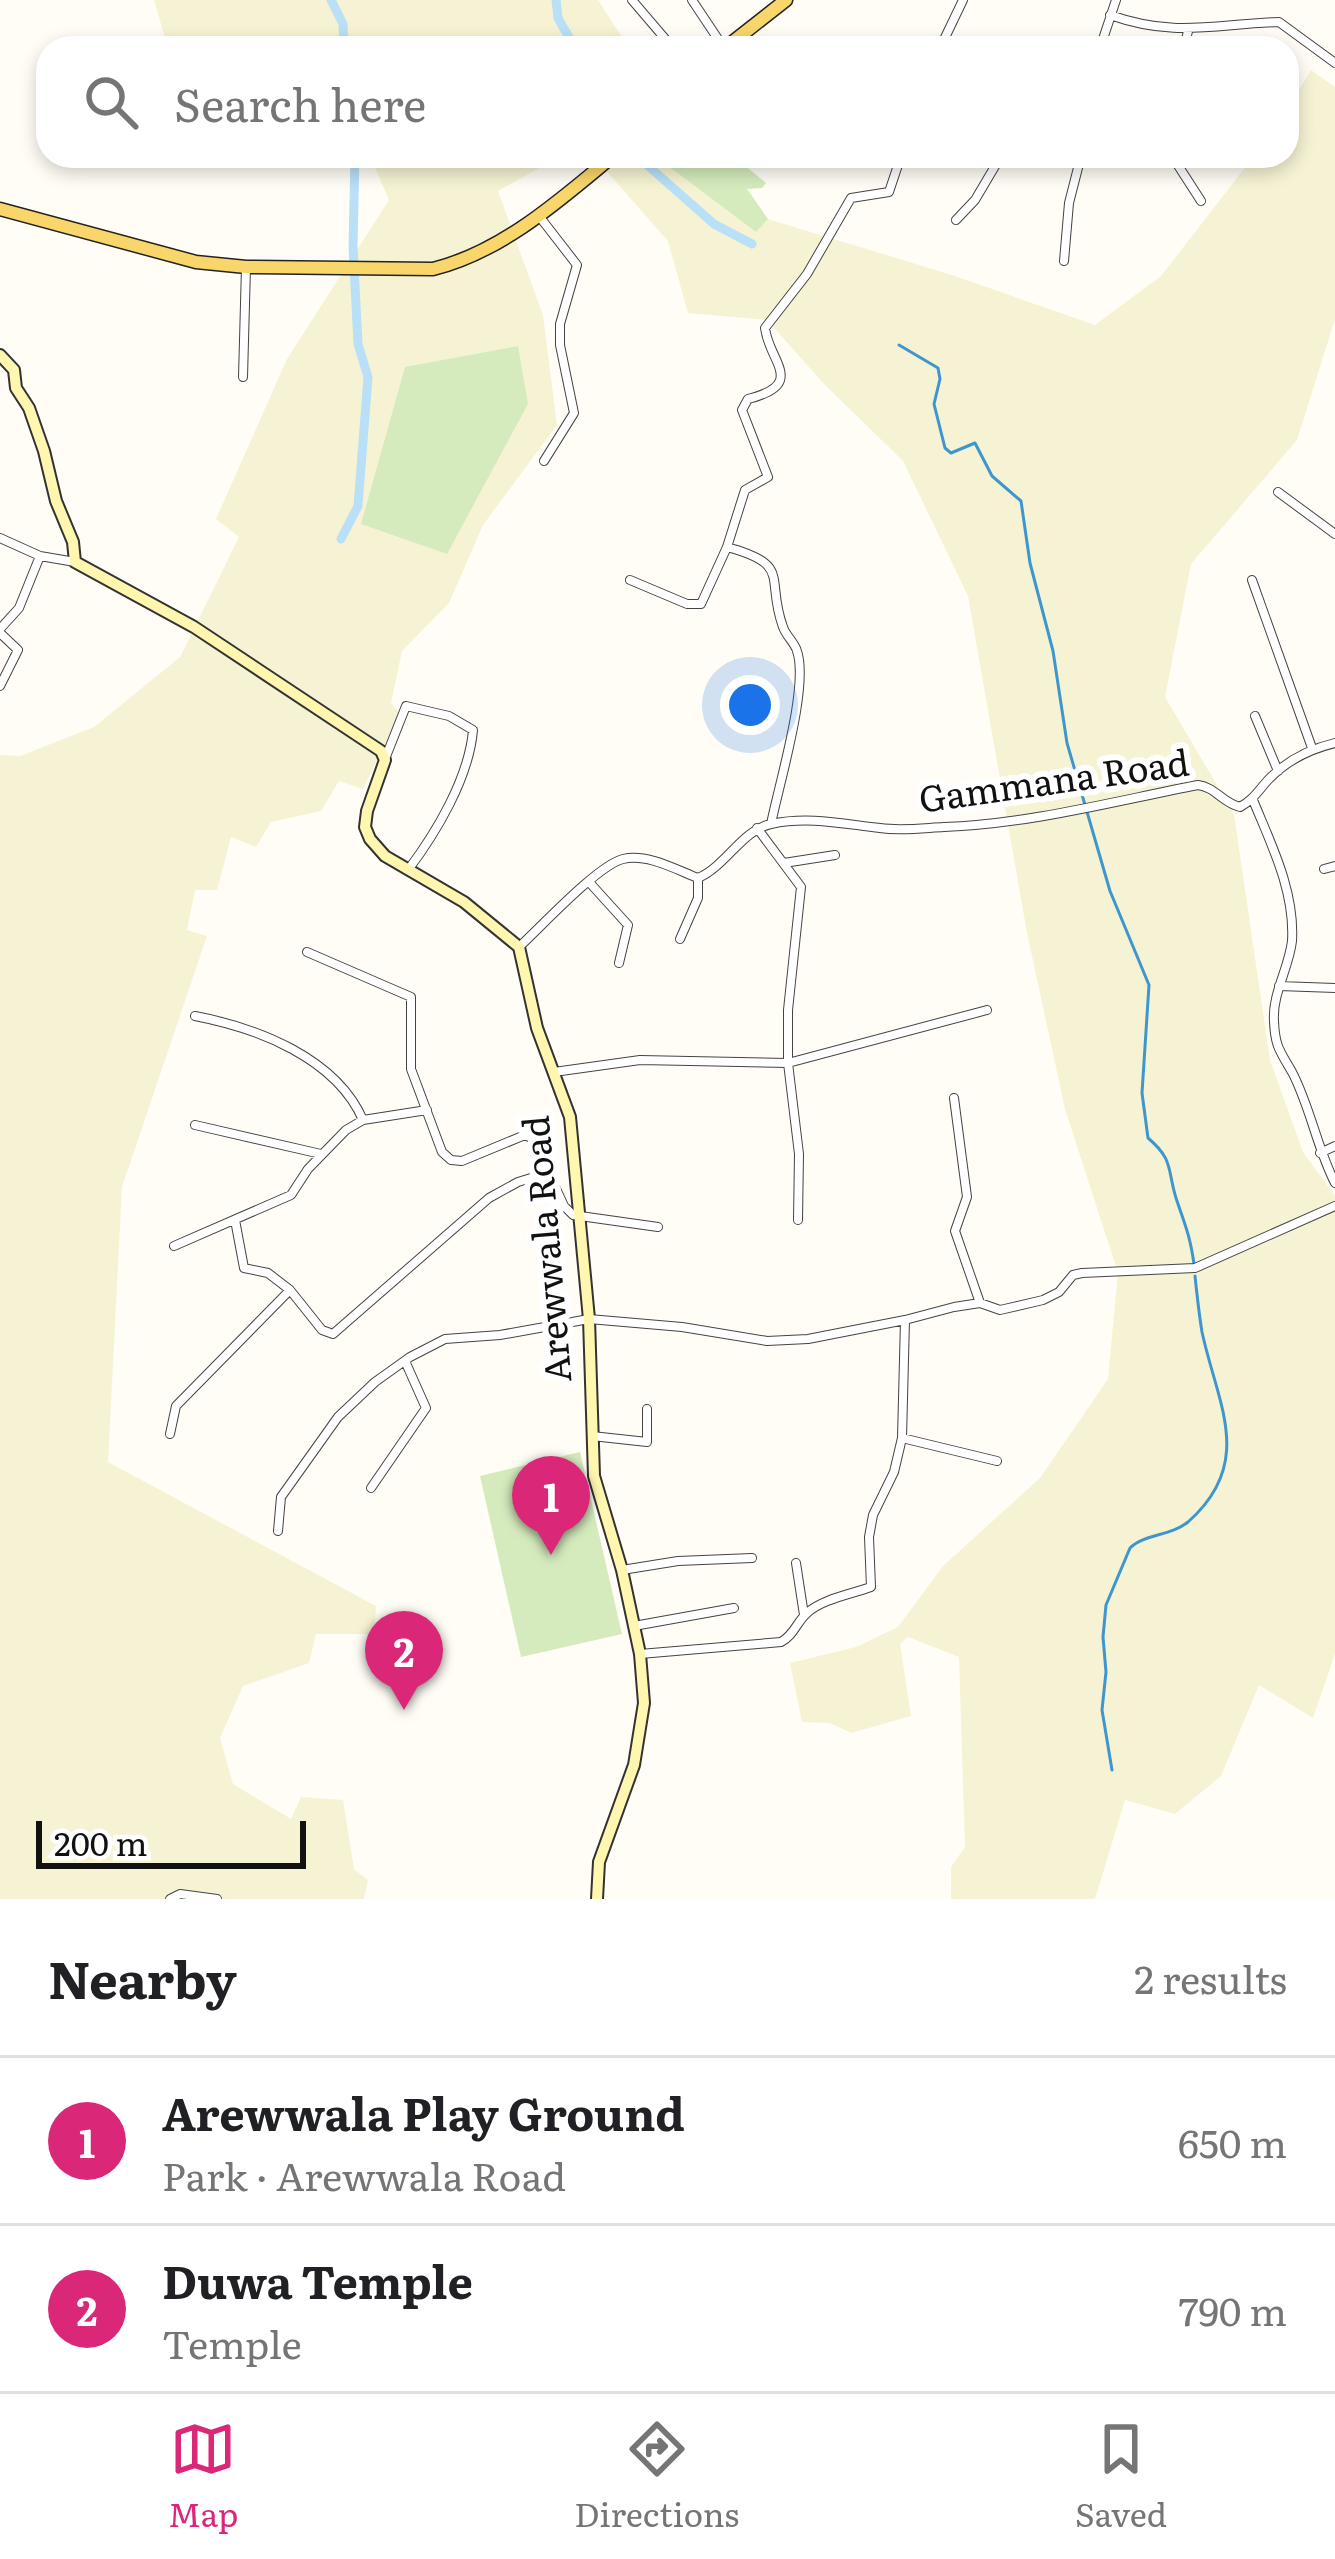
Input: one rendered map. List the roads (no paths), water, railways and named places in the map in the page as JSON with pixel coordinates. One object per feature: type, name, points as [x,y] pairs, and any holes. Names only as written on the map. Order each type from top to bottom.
[{"type":"main road","points":[[739,36],[781,2]]},
{"type":"main road","points":[[0,209],[196,262],[354,269],[448,266],[539,216],[598,168]]},
{"type":"street","points":[[632,0],[663,36]]},
{"type":"street","points":[[692,0],[716,36]]},
{"type":"street","points":[[946,36],[963,0]]},
{"type":"street","points":[[1104,36],[1116,0]]},
{"type":"street","points":[[1110,15],[1140,26],[1189,31],[1279,22],[1298,36]]},
{"type":"street","points":[[1188,36],[1189,31]]},
{"type":"street","points":[[1299,37],[1335,63]]},
{"type":"street","points":[[630,580],[687,604],[701,604],[727,547],[745,490],[768,477],[742,410],[748,399],[774,390],[779,380],[779,359],[764,336],[765,328],[807,274],[851,198],[890,193],[897,168]]},
{"type":"street","points":[[956,220],[994,168]]},
{"type":"street","points":[[1064,261],[1069,202],[1078,168]]},
{"type":"street","points":[[1182,168],[1201,201]]},
{"type":"street","points":[[539,216],[577,265],[560,324],[574,413],[544,461]]},
{"type":"street","points":[[243,377],[246,267]]},
{"type":"street","points":[[0,355],[14,370],[16,388],[29,408],[56,502],[73,542],[75,562]]},
{"type":"street","points":[[1278,492],[1335,534]]},
{"type":"street","points":[[0,538],[40,556],[75,562],[194,627],[381,751],[385,760]]},
{"type":"street","points":[[727,547],[757,555],[773,570],[783,627],[797,650],[802,678],[771,824]]},
{"type":"street","points":[[0,686],[18,650],[0,631],[19,608],[40,556]]},
{"type":"street","points":[[1252,580],[1312,748]]},
{"type":"street","points":[[408,870],[427,845],[454,790],[473,730],[449,716],[406,706],[365,826],[380,851],[408,870],[464,902],[520,947],[589,882],[621,859],[642,859],[698,878],[698,898],[680,939]]},
{"type":"street","points":[[1255,716],[1277,771]]},
{"type":"street","points":[[1335,743],[1312,748],[1277,771],[1253,800],[1279,863],[1292,911],[1292,945],[1273,1016],[1277,1054],[1292,1071],[1319,1153],[1335,1183]]},
{"type":"street","name":"Gammana Road","points":[[698,878],[710,873],[758,828],[771,824],[815,819],[882,829],[951,827],[1198,785],[1240,807],[1253,800]]},
{"type":"street","points":[[758,828],[801,887],[788,1010],[788,1063],[799,1154],[798,1220]]},
{"type":"street","points":[[784,862],[836,855]]},
{"type":"street","points":[[1324,868],[1335,866]]},
{"type":"street","points":[[589,882],[628,925],[620,962]]},
{"type":"street","name":"Arewwala Road","points":[[520,947],[537,1028],[570,1117],[589,1319],[595,1475],[622,1570],[640,1654],[644,1703],[634,1765],[599,1862],[597,1899]]},
{"type":"street","points":[[307,952],[411,997],[411,1070],[442,1152],[451,1160],[462,1161],[525,1135],[533,1138],[564,1206],[580,1219],[658,1227]]},
{"type":"street","points":[[1280,986],[1335,988]]},
{"type":"street","points":[[554,1072],[640,1060],[788,1063],[987,1010]]},
{"type":"street","points":[[195,1016],[266,1035],[326,1072],[355,1101],[363,1120]]},
{"type":"street","points":[[954,1098],[968,1197],[955,1231],[980,1304]]},
{"type":"street","points":[[173,1246],[291,1195],[322,1154],[363,1120],[427,1110]]},
{"type":"street","points":[[195,1125],[322,1154]]},
{"type":"street","points":[[1319,1153],[1335,1146]]},
{"type":"street","points":[[235,1220],[244,1268],[268,1273],[290,1290],[322,1330],[333,1334],[488,1198],[548,1173]]},
{"type":"street","points":[[278,1531],[281,1497],[313,1448],[362,1394],[405,1360],[457,1336],[500,1335],[589,1319],[767,1341],[808,1339],[980,1304],[1000,1310],[1043,1300],[1082,1273],[1195,1268],[1335,1206]]},
{"type":"street","points":[[170,1434],[176,1406],[290,1290]]},
{"type":"street","points":[[640,1654],[781,1642],[791,1636],[804,1615],[872,1587],[869,1537],[873,1515],[894,1472],[902,1438],[905,1320]]},
{"type":"street","points":[[371,1489],[426,1408],[405,1360]]},
{"type":"street","points":[[592,1436],[647,1442],[647,1408]]},
{"type":"street","points":[[902,1438],[997,1461]]},
{"type":"street","points":[[622,1570],[678,1561],[752,1558]]},
{"type":"street","points":[[796,1563],[804,1615]]},
{"type":"street","points":[[634,1626],[734,1607]]},
{"type":"street","points":[[170,1899],[180,1894],[218,1899]]},
{"type":"waterway","points":[[331,0],[344,36]]},
{"type":"waterway","points":[[556,0],[558,18],[568,36]]},
{"type":"waterway","points":[[341,539],[358,506],[368,377],[358,344],[355,168]]},
{"type":"waterway","points":[[651,168],[714,224],[752,244]]},
{"type":"waterway","points":[[899,345],[938,368],[934,404],[945,448],[951,453],[975,443],[992,476],[1021,501],[1067,743],[1110,891],[1149,985],[1142,1093],[1148,1138],[1168,1165],[1194,1264]]},
{"type":"waterway","points":[[1112,1770],[1102,1710],[1106,1605],[1130,1548],[1188,1522],[1209,1500],[1226,1454],[1222,1407],[1202,1332],[1195,1276]]},
{"type":"place","name":"Arewwala Play Ground","points":[[551,1555]]},
{"type":"place","name":"Duwa Temple","points":[[404,1710]]}]
